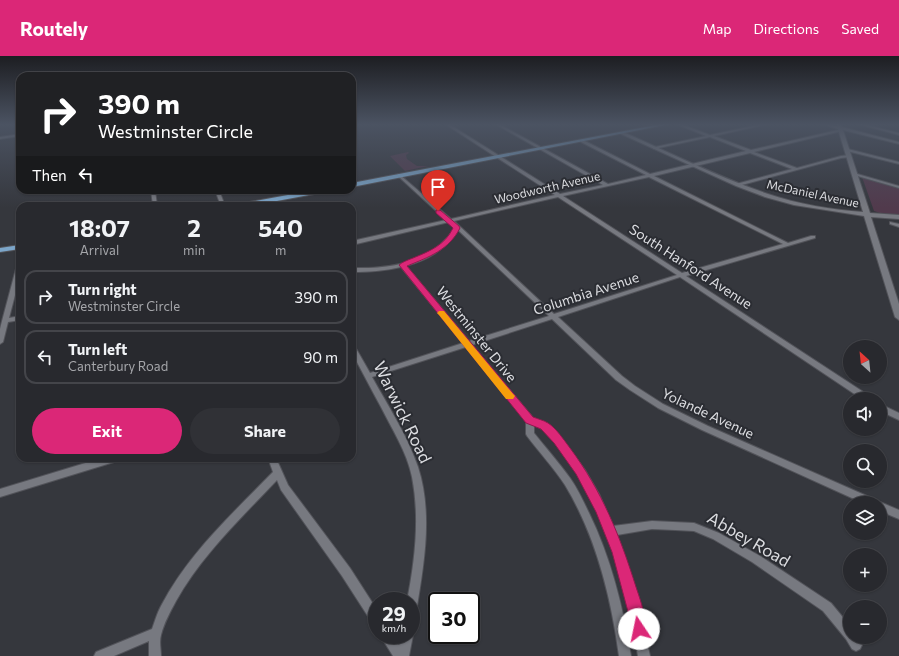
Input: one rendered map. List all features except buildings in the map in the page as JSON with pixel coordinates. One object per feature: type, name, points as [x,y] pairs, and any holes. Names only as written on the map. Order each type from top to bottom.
[{"type":"main road","points":[[356,184],[526,152]]},
{"type":"main road","points":[[279,202],[310,194]]},
{"type":"main road","points":[[0,250],[16,248]]},
{"type":"street","name":"South Hanford Avenue","points":[[490,152],[682,275],[858,392]]},
{"type":"street","points":[[547,152],[607,185]]},
{"type":"street","points":[[604,152],[788,244]]},
{"type":"street","name":"McDaniel Avenue","points":[[664,152],[738,185],[767,196],[794,203],[868,215],[899,217]]},
{"type":"street","points":[[750,152],[796,169]]},
{"type":"street","name":"Woodworth Avenue","points":[[356,242],[750,152]]},
{"type":"street","points":[[849,153],[899,318]]},
{"type":"street","points":[[738,185],[849,153],[899,163]]},
{"type":"street","points":[[855,174],[899,187]]},
{"type":"street","name":"Yolande Avenue","points":[[399,175],[638,394],[717,433],[857,496]]},
{"type":"street","points":[[892,223],[899,226]]},
{"type":"street","points":[[356,270],[379,270],[402,265],[433,252],[447,242],[457,228]]},
{"type":"street","name":"Columbia Avenue","points":[[368,376],[682,275],[812,237]]},
{"type":"street","name":"Westminster Drive","points":[[402,265],[530,420],[545,426],[572,458],[592,490],[619,552],[634,602],[644,656]]},
{"type":"street","points":[[0,342],[16,280]]},
{"type":"street","points":[[5,321],[16,319]]},
{"type":"street","name":"Warwick Road","points":[[356,354],[403,443],[416,475],[421,509],[421,539],[419,567],[415,592]]},
{"type":"street","points":[[887,410],[899,416]]},
{"type":"street","name":"Westminster Drive","points":[[530,420],[530,434],[567,481],[594,534],[613,591],[625,656]]},
{"type":"street","points":[[0,493],[101,462]]},
{"type":"street","points":[[274,462],[284,487],[346,572],[368,606]]},
{"type":"street","points":[[154,656],[155,633],[168,603],[201,556],[278,473]]},
{"type":"street","points":[[887,509],[899,515]]},
{"type":"street","name":"Abbey Road","points":[[610,532],[652,525],[694,527],[716,536],[756,559],[826,607],[843,626]]},
{"type":"street","points":[[100,656],[155,633]]},
{"type":"street","points":[[392,644],[400,656]]},
{"type":"street","points":[[403,656],[405,644]]},
{"type":"shaded area","points":[[409,153],[406,155],[407,159],[417,166],[428,166],[405,171],[390,156]]},
{"type":"shaded area","points":[[862,177],[899,188],[899,214],[883,214],[874,211]]},
{"type":"slow traffic","points":[[441,313],[510,396]]},
{"type":"route","points":[[438,211],[457,228],[453,235],[447,242],[433,252],[402,265],[530,420],[545,426],[572,458],[588,483],[602,510],[619,552],[634,602],[639,629]]}]
